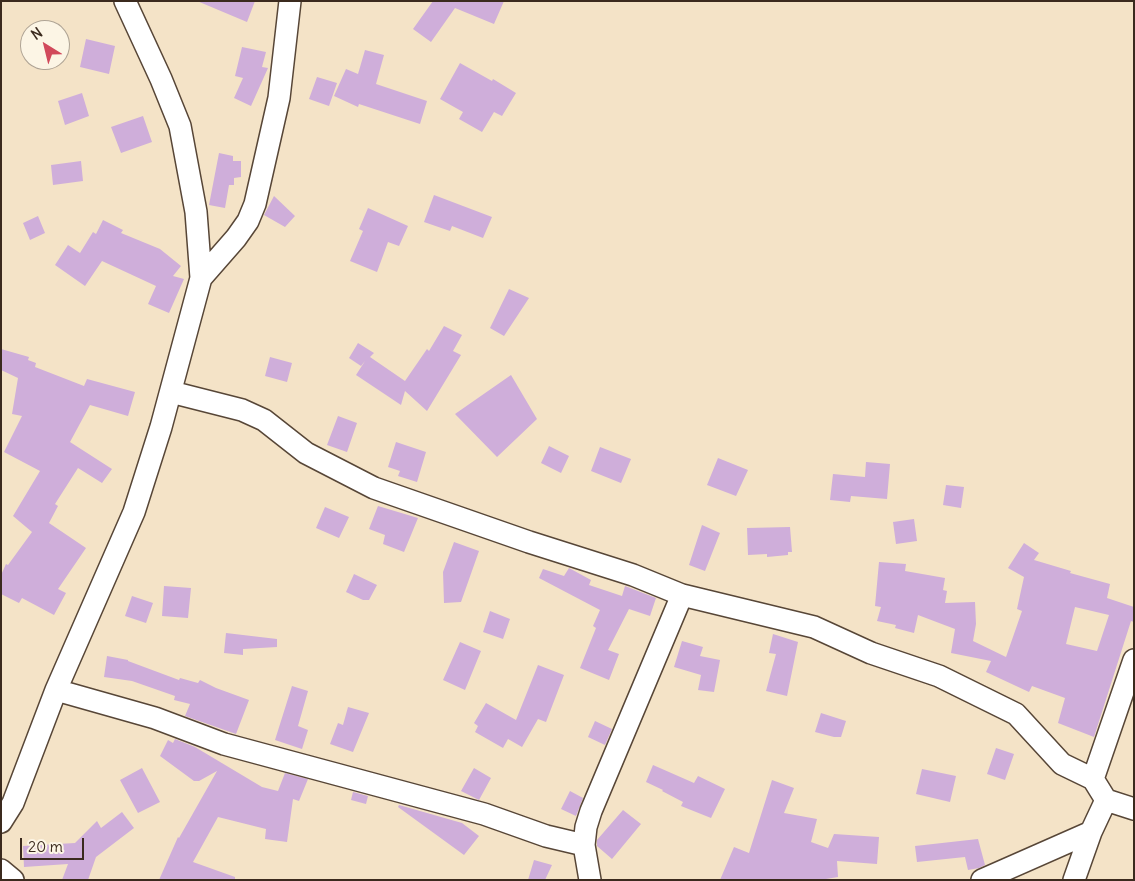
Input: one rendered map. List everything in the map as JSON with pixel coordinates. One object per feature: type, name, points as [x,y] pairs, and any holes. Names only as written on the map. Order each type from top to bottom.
[{"type":"street","points":[[1,822],[13,803],[56,690],[134,512],[171,392],[200,278],[196,212],[180,126],[161,79],[125,1]]},
{"type":"street","points":[[200,278],[236,238],[248,221],[255,204],[279,98],[290,1]]},
{"type":"street","points":[[171,392],[242,410],[264,420],[306,453],[374,488],[529,542],[633,575],[682,595],[814,627],[871,653],[939,676],[1016,714],[1062,764],[1093,780],[1106,800],[1134,809]]},
{"type":"street","points":[[590,880],[584,845],[586,827],[591,810],[682,595]]},
{"type":"street","points":[[1093,780],[1134,660]]},
{"type":"street","points":[[56,690],[155,718],[224,744],[484,814],[546,836],[584,845]]},
{"type":"street","points":[[1074,880],[1091,832],[1106,800]]},
{"type":"street","points":[[982,880],[1091,832]]},
{"type":"street","points":[[1,870],[13,880]]},
{"type":"building","points":[[197,1],[255,1],[247,22]]},
{"type":"building","points":[[433,1],[504,1],[494,24],[455,8],[431,42],[413,29]]},
{"type":"building","points":[[86,39],[115,46],[109,74],[80,67]]},
{"type":"building","points":[[242,47],[266,52],[262,67],[268,68],[251,106],[234,98],[243,78],[235,76]]},
{"type":"building","points":[[365,50],[384,55],[376,84],[427,101],[420,124],[359,104],[358,107],[334,96],[346,69],[358,74]]},
{"type":"building","points":[[460,63],[516,93],[502,116],[494,112],[482,132],[459,119],[463,112],[440,99]]},
{"type":"building","points":[[317,77],[337,83],[329,106],[309,99]]},
{"type":"building","points":[[82,93],[89,116],[65,125],[58,101]]},
{"type":"building","points":[[143,116],[152,142],[121,153],[111,127]]},
{"type":"building","points":[[219,153],[233,156],[233,161],[241,161],[241,177],[234,178],[234,185],[229,185],[225,208],[209,205]]},
{"type":"building","points":[[81,161],[83,181],[53,185],[51,165]]},
{"type":"building","points":[[434,195],[492,217],[483,238],[452,226],[450,231],[424,222]]},
{"type":"building","points":[[274,196],[295,216],[285,227],[264,215]]},
{"type":"building","points":[[368,208],[408,226],[399,246],[388,242],[377,272],[350,261],[363,231],[359,229]]},
{"type":"building","points":[[38,216],[45,233],[30,240],[23,223]]},
{"type":"building","points":[[103,220],[123,230],[121,233],[160,249],[181,266],[173,276],[184,279],[169,313],[148,304],[156,286],[102,261],[85,286],[55,265],[68,245],[80,253],[93,232],[96,234]]},
{"type":"building","points":[[509,289],[529,298],[504,336],[490,328]]},
{"type":"building","points":[[444,326],[462,335],[453,351],[461,355],[427,411],[405,391],[401,405],[356,375],[365,361],[361,366],[349,358],[358,343],[374,353],[370,357],[405,381],[427,349],[429,351]]},
{"type":"building","points":[[1,349],[29,357],[28,360],[36,363],[35,367],[84,386],[87,379],[135,392],[128,416],[90,405],[70,442],[112,469],[102,483],[78,468],[55,504],[58,506],[49,523],[86,548],[58,589],[66,593],[54,615],[22,598],[19,603],[1,594],[1,575],[6,564],[8,565],[32,532],[13,516],[40,471],[4,452],[22,416],[12,414],[18,378],[1,370]]},
{"type":"building","points":[[270,357],[292,363],[287,382],[265,376]]},
{"type":"building","points":[[511,375],[537,419],[497,457],[455,414]]},
{"type":"building","points":[[338,416],[357,423],[347,452],[327,445]]},
{"type":"building","points":[[396,442],[426,452],[417,482],[398,476],[400,471],[388,467]]},
{"type":"building","points":[[549,446],[569,456],[561,473],[541,463]]},
{"type":"building","points":[[600,447],[631,459],[621,483],[591,471]]},
{"type":"building","points":[[718,458],[748,470],[736,496],[707,485]]},
{"type":"building","points":[[866,462],[890,464],[887,499],[851,496],[850,502],[830,500],[833,474],[865,477]]},
{"type":"building","points":[[946,485],[964,487],[961,508],[943,505]]},
{"type":"building","points":[[378,506],[418,518],[404,552],[383,544],[385,535],[369,529]]},
{"type":"building","points":[[325,507],[349,517],[339,538],[316,528]]},
{"type":"building","points":[[914,519],[917,541],[896,544],[893,522]]},
{"type":"building","points":[[702,525],[720,533],[705,571],[689,565]]},
{"type":"building","points":[[790,527],[792,552],[788,552],[788,555],[767,557],[767,554],[748,555],[747,528]]},
{"type":"building","points":[[454,542],[479,551],[461,602],[444,603],[443,572]]},
{"type":"building","points":[[1024,543],[1039,553],[1034,560],[1071,571],[1070,573],[1110,584],[1107,598],[1134,607],[1134,622],[1131,621],[1094,737],[1058,723],[1065,698],[1032,686],[1029,692],[986,672],[991,661],[951,653],[955,629],[918,615],[914,633],[895,628],[896,625],[877,621],[881,607],[875,606],[879,562],[906,564],[905,571],[945,578],[943,590],[947,591],[945,603],[975,602],[976,624],[973,641],[1006,657],[1022,611],[1017,609],[1024,577],[1008,568]],"holes":[[[1075,607],[1109,615],[1097,651],[1066,644]]]},
{"type":"building","points":[[569,568],[591,580],[589,585],[622,596],[625,586],[656,598],[650,616],[629,609],[608,650],[619,654],[609,680],[580,668],[596,628],[593,626],[600,610],[539,578],[543,569],[564,576]]},
{"type":"building","points":[[354,574],[377,585],[369,600],[363,600],[346,592]]},
{"type":"building","points":[[164,586],[191,588],[188,618],[162,616]]},
{"type":"building","points":[[132,596],[153,603],[146,623],[125,616]]},
{"type":"building","points":[[490,611],[510,619],[503,639],[483,632]]},
{"type":"building","points":[[226,633],[277,639],[277,647],[243,649],[243,655],[224,653]]},
{"type":"building","points":[[773,634],[798,642],[787,696],[766,691],[776,654],[769,653]]},
{"type":"building","points":[[682,641],[703,647],[700,656],[720,660],[714,692],[698,690],[701,675],[674,667]]},
{"type":"building","points":[[460,642],[481,651],[465,690],[443,680]]},
{"type":"building","points":[[107,656],[128,660],[179,680],[180,678],[198,683],[200,680],[249,700],[236,734],[185,716],[190,704],[174,700],[175,696],[132,681],[104,677]]},
{"type":"building","points":[[538,665],[564,675],[546,722],[538,719],[522,747],[508,739],[503,748],[475,732],[478,726],[474,723],[486,703],[516,720]]},
{"type":"building","points":[[292,686],[308,691],[298,726],[308,730],[302,749],[275,740]]},
{"type":"building","points":[[348,707],[369,713],[353,752],[330,744],[338,723],[343,725]]},
{"type":"building","points":[[821,713],[846,721],[841,737],[815,732]]},
{"type":"building","points":[[595,721],[612,729],[605,745],[588,737]]},
{"type":"building","points":[[175,739],[195,747],[262,787],[278,791],[285,773],[308,779],[299,801],[293,799],[287,842],[265,839],[266,829],[218,817],[193,862],[235,877],[235,880],[159,880],[178,837],[217,771],[199,781],[194,781],[160,756],[168,740],[173,743]]},
{"type":"building","points":[[996,748],[1014,754],[1005,780],[987,774]]},
{"type":"building","points":[[653,765],[694,783],[698,776],[725,789],[711,818],[681,806],[683,802],[646,782]]},
{"type":"building","points":[[142,768],[160,802],[138,813],[120,780]]},
{"type":"building","points":[[474,768],[491,778],[479,800],[461,791]]},
{"type":"building","points":[[922,769],[956,776],[950,802],[916,794]]},
{"type":"building","points":[[772,780],[794,788],[784,813],[817,819],[811,842],[828,848],[834,834],[879,837],[877,864],[837,861],[838,877],[820,880],[720,880],[734,847],[749,853]]},
{"type":"building","points":[[570,791],[583,798],[576,816],[561,809]]},
{"type":"building","points":[[353,792],[368,796],[366,804],[351,800]]},
{"type":"building","points":[[399,805],[462,823],[479,836],[464,855],[398,807]]},
{"type":"building","points":[[623,810],[641,824],[612,859],[597,846],[597,840]]},
{"type":"building","points":[[122,812],[134,828],[96,857],[88,880],[62,880],[68,864],[24,867],[23,846],[75,843],[97,821],[101,828]]},
{"type":"building","points":[[978,839],[985,865],[979,868],[968,870],[965,857],[917,862],[915,846]]},
{"type":"building","points":[[534,860],[552,865],[545,880],[528,880]]}]
